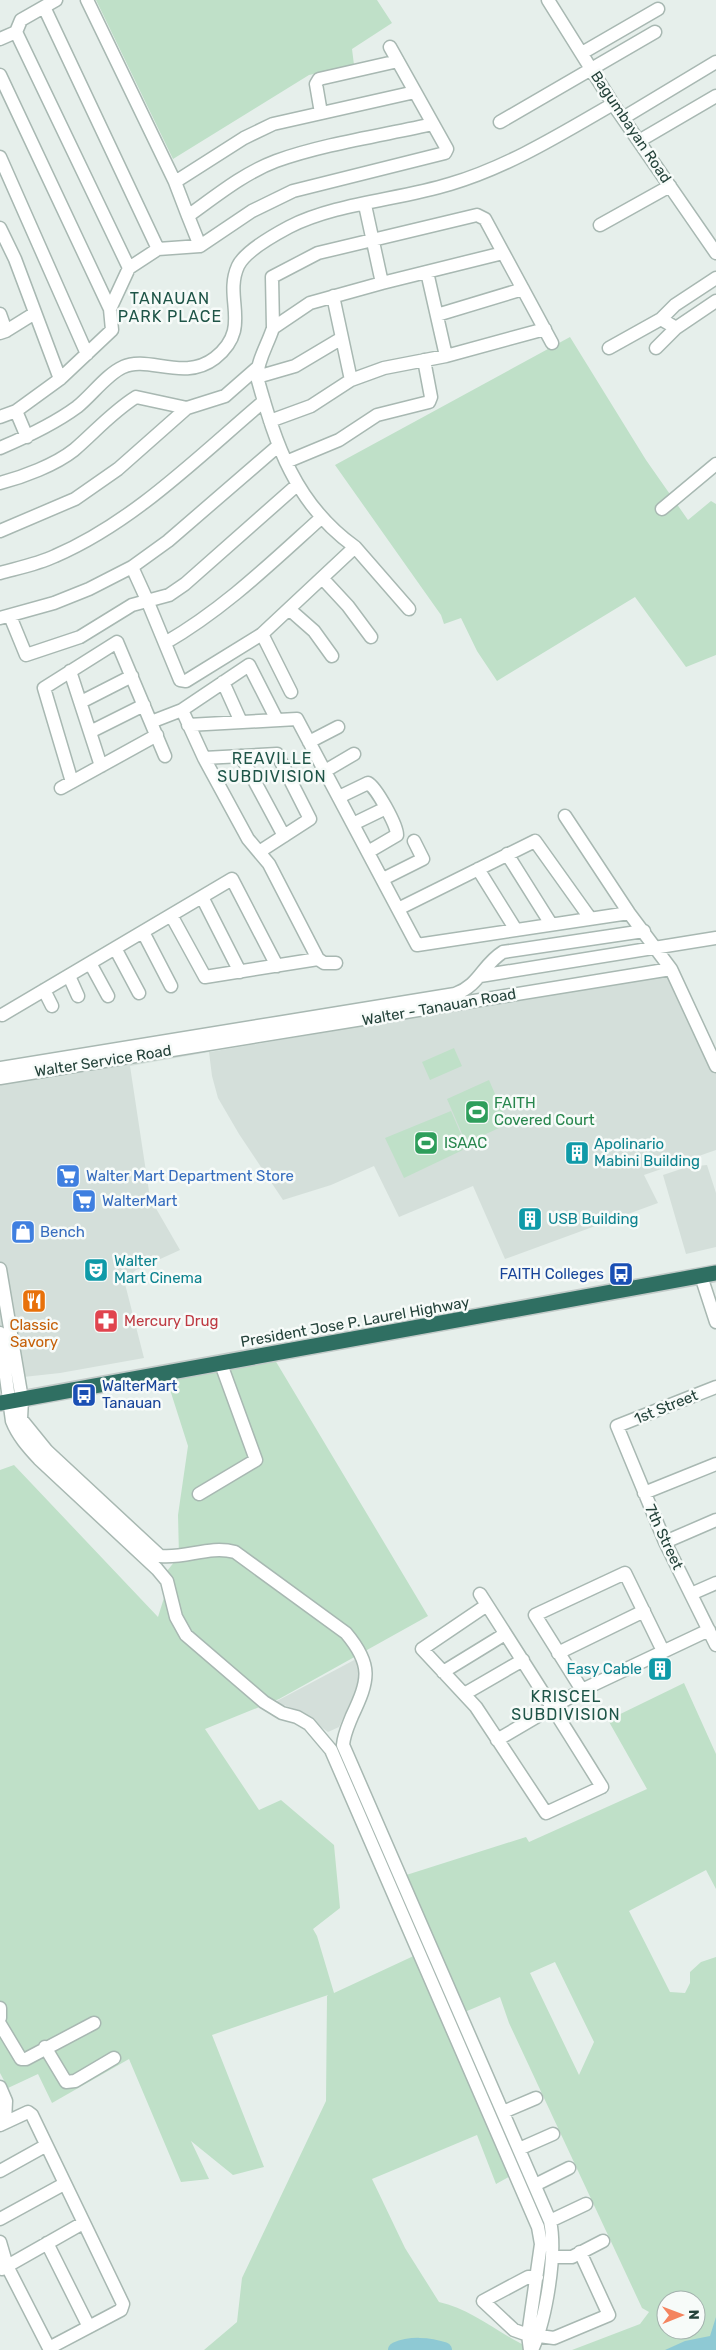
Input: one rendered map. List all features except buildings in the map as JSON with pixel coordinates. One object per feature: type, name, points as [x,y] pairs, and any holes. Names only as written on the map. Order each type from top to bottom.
[{"type":"highway","name":"President Jose P. Laurel Highway","points":[[11,1401],[708,1274]]},
{"type":"street","points":[[0,40],[16,32],[21,20],[56,0]]},
{"type":"street","points":[[87,0],[175,182],[200,246]]},
{"type":"street","name":"Bagumbayan Road","points":[[548,0],[623,118],[716,253]]},
{"type":"street","points":[[44,6],[158,249]]},
{"type":"street","points":[[582,53],[658,9]]},
{"type":"street","points":[[16,32],[129,268]]},
{"type":"street","points":[[500,122],[593,70],[655,32]]},
{"type":"street","points":[[110,309],[129,268],[158,249],[200,246],[252,211],[293,191],[344,177],[442,155],[447,149],[390,46]]},
{"type":"street","points":[[322,113],[316,84],[319,79],[398,61]]},
{"type":"street","points":[[623,118],[716,62]]},
{"type":"street","points":[[0,75],[110,309],[112,330],[60,379],[16,411],[0,417]]},
{"type":"street","points":[[175,182],[244,138],[273,124],[415,92]]},
{"type":"street","points":[[639,141],[716,96]]},
{"type":"street","points":[[0,448],[27,437],[76,408],[122,367],[133,364],[172,369],[194,367],[214,359],[231,341],[236,322],[234,286],[238,266],[255,248],[289,228],[314,216],[476,176],[529,151],[614,104]]},
{"type":"street","points":[[188,216],[246,176],[276,161],[341,144],[433,124]]},
{"type":"street","points":[[0,157],[87,354]]},
{"type":"street","points":[[600,225],[670,186]]},
{"type":"street","points":[[365,204],[382,283]]},
{"type":"street","points":[[409,609],[355,547],[335,532],[321,518],[297,485],[278,446],[257,372],[273,328],[272,277],[318,253],[477,215],[485,219],[552,342]]},
{"type":"street","points":[[0,228],[60,379]]},
{"type":"street","points":[[273,328],[310,303],[503,253]]},
{"type":"street","points":[[427,272],[446,356]]},
{"type":"street","points":[[609,348],[661,319],[675,305],[716,278]]},
{"type":"street","points":[[437,315],[523,289]]},
{"type":"street","points":[[333,296],[351,380]]},
{"type":"street","points":[[656,348],[676,328],[716,301]]},
{"type":"street","points":[[0,314],[3,332],[35,313]]},
{"type":"street","points":[[661,319],[676,328]]},
{"type":"street","points":[[270,421],[311,406],[351,380],[384,368],[446,356],[545,329]]},
{"type":"street","points":[[0,530],[75,499],[118,469],[187,408],[226,396],[257,372],[295,366],[342,338]]},
{"type":"street","points":[[286,462],[339,440],[377,415],[429,402],[431,397],[424,360]]},
{"type":"street","points":[[0,483],[23,477],[72,451],[120,406],[136,397],[187,408]]},
{"type":"street","points":[[0,573],[55,556],[115,524],[171,480],[264,401]]},
{"type":"street","points":[[16,411],[27,437]]},
{"type":"street","points":[[278,446],[168,541],[132,567],[89,589],[54,603],[5,617],[23,653],[29,656],[80,637],[132,605],[168,595],[185,584],[297,485]]},
{"type":"street","points":[[662,509],[716,464]]},
{"type":"street","points":[[166,643],[200,624],[241,592],[321,518]]},
{"type":"street","points":[[132,567],[182,681],[262,634],[323,579],[355,547]]},
{"type":"street","points":[[323,579],[348,606],[371,637]]},
{"type":"street","points":[[289,609],[314,631],[332,656]]},
{"type":"street","points":[[262,634],[291,692]]},
{"type":"street","points":[[72,782],[44,688],[117,642],[165,756]]},
{"type":"street","points":[[151,722],[182,710],[249,664],[277,720]]},
{"type":"street","points":[[70,671],[100,766]]},
{"type":"street","points":[[80,702],[132,676]]},
{"type":"street","points":[[223,682],[241,722]]},
{"type":"street","points":[[90,732],[144,705]]},
{"type":"street","points":[[182,710],[204,758],[248,839],[268,864],[318,959],[324,963],[336,963]]},
{"type":"street","points":[[188,726],[297,719],[417,945],[629,913]]},
{"type":"street","points":[[309,742],[338,727]]},
{"type":"street","points":[[61,788],[156,735]]},
{"type":"street","points":[[204,758],[277,754],[310,819],[259,852]]},
{"type":"street","points":[[325,771],[354,754]]},
{"type":"street","points":[[240,756],[284,836]]},
{"type":"street","points":[[339,797],[368,783],[386,808],[397,835],[368,852]]},
{"type":"street","points":[[353,824],[386,808]]},
{"type":"street","points":[[565,816],[629,913],[671,969],[716,1066]]},
{"type":"street","points":[[383,879],[424,859],[414,841]]},
{"type":"street","points":[[398,909],[536,841],[590,918]]},
{"type":"street","points":[[508,854],[551,924]]},
{"type":"street","points":[[478,869],[516,930]]},
{"type":"street","points":[[2,1015],[232,879],[277,966]]},
{"type":"street","points":[[202,897],[240,972]]},
{"type":"street","points":[[171,915],[205,977],[318,959]]},
{"type":"street","points":[[0,1068],[454,994],[467,990],[502,952],[644,931]]},
{"type":"street","points":[[143,932],[171,986]]},
{"type":"street","points":[[480,976],[716,938]]},
{"type":"street","points":[[115,948],[139,993]]},
{"type":"street","points":[[90,963],[108,996]]},
{"type":"street","name":"Walter - Tanauan Road","points":[[207,1044],[671,969]]},
{"type":"street","points":[[69,976],[78,996]]},
{"type":"street","points":[[44,990],[52,1006]]},
{"type":"street","name":"Walter Service Road","points":[[0,1078],[207,1044]]},
{"type":"street","points":[[0,1269],[19,1381],[11,1401]]},
{"type":"street","points":[[708,1274],[716,1322]]},
{"type":"street","points":[[0,1333],[11,1401],[12,1421],[17,1433],[24,1442],[39,1460],[156,1560],[167,1582],[176,1617],[186,1635],[264,1702],[282,1713],[297,1717],[309,1724],[337,1748],[449,2004],[533,2212],[541,2244],[531,2350]]},
{"type":"street","points":[[199,1494],[256,1460],[221,1364]]},
{"type":"street","name":"1st Street","points":[[617,1426],[716,1387]]},
{"type":"street","name":"7th Street","points":[[617,1426],[664,1542],[716,1645]]},
{"type":"street","points":[[644,1493],[716,1464]]},
{"type":"street","points":[[664,1542],[716,1520]]},
{"type":"street","points":[[156,1560],[222,1548],[235,1552],[346,1633],[361,1650],[366,1666],[365,1683],[337,1748]]},
{"type":"street","points":[[582,1690],[535,1616],[625,1573],[663,1651]]},
{"type":"street","points":[[691,1594],[716,1583]]},
{"type":"street","points":[[480,1594],[553,1707],[602,1787],[546,1813],[466,1693],[422,1649],[487,1605]]},
{"type":"street","points":[[558,1653],[644,1611]]},
{"type":"street","points":[[497,1740],[582,1690],[709,1630]]},
{"type":"street","points":[[443,1672],[505,1634]]},
{"type":"street","points":[[466,1693],[522,1660]]},
{"type":"street","points":[[449,2004],[503,2112],[550,2221],[553,2257],[533,2335]]},
{"type":"street","points":[[0,2008],[0,2018]]},
{"type":"street","points":[[0,2024],[21,2058],[30,2057],[45,2047],[94,2023]]},
{"type":"street","points":[[45,2047],[66,2082],[75,2081],[114,2058]]},
{"type":"street","points":[[0,2087],[6,2102],[3,2123]]},
{"type":"street","points":[[503,2112],[536,2098]]},
{"type":"street","points":[[0,2242],[4,2268],[49,2349],[121,2310],[123,2304],[32,2115],[28,2112],[3,2123]]},
{"type":"street","points":[[519,2149],[553,2134]]},
{"type":"street","points":[[0,2171],[46,2146]]},
{"type":"street","points":[[535,2185],[569,2168]]},
{"type":"street","points":[[0,2219],[64,2184]]},
{"type":"street","points":[[550,2221],[586,2204]]},
{"type":"street","points":[[4,2268],[83,2223]]},
{"type":"street","points":[[553,2257],[572,2257],[603,2241]]},
{"type":"street","points":[[47,2243],[89,2327]]},
{"type":"street","points":[[537,2277],[528,2277],[483,2302],[514,2330],[554,2338],[609,2315],[580,2252]]},
{"type":"shaded area","points":[[670,973],[716,1070],[716,1150],[644,1175],[658,1203],[505,1259],[473,1186],[399,1217],[374,1166],[331,1185],[283,1200],[239,1134],[218,1098],[212,1076],[209,1052],[130,1066],[150,1198],[180,1250],[136,1270],[124,1280],[144,1358],[60,1373],[5,1379],[0,1351],[0,1067],[207,1037],[210,1052]]},
{"type":"shaded area","points":[[707,1165],[716,1193],[716,1247],[686,1254],[663,1175],[687,1167]]},
{"type":"shaded area","points":[[358,1658],[359,1675],[355,1692],[339,1727],[328,1732],[298,1710],[275,1702]]},
{"type":"green space","points":[[96,0],[377,0],[392,23],[352,49],[354,65],[309,75],[173,159]]},
{"type":"green space","points":[[570,337],[646,460],[688,520],[711,501],[716,504],[716,655],[686,667],[635,597],[497,681],[477,651],[461,618],[444,624],[441,615],[335,465]]},
{"type":"green space","points":[[454,1048],[462,1066],[430,1080],[422,1062]]},
{"type":"green space","name":"FAITH Covered Court","points":[[489,1080],[508,1124],[466,1143],[447,1099]]},
{"type":"green space","name":"ISAAC","points":[[451,1111],[467,1148],[404,1178],[385,1138]]},
{"type":"green space","points":[[272,1355],[428,1616],[279,1699],[205,1729],[259,1810],[281,1800],[334,1845],[340,1908],[313,1929],[317,1936],[334,1993],[420,1953],[516,2173],[496,2184],[477,2135],[372,2179],[405,2248],[439,2302],[463,2310],[534,2350],[204,2350],[237,2322],[242,2278],[326,2101],[328,1995],[212,2035],[264,2167],[233,2175],[191,2141],[209,2179],[181,2182],[129,2059],[52,2103],[38,2074],[8,2088],[0,2073],[0,1470],[14,1465],[158,1617],[168,1585],[163,1576],[179,1556],[178,1515],[188,1446],[165,1374]]},
{"type":"green space","points":[[684,1683],[716,1754],[716,1889],[706,1870],[629,1911],[670,1992],[685,1993],[690,1983],[690,1972],[701,1962],[716,1957],[716,2350],[572,2350],[640,2324],[649,2312],[642,2308],[509,2023],[500,1997],[460,2014],[400,1877],[526,1837],[529,1842],[647,1789],[608,1720]],"holes":[[[555,1962],[594,2042],[579,2075],[530,1973]]]},
{"type":"water","points":[[716,2317],[716,2350],[665,2350],[685,2341],[706,2340],[706,2337],[710,2336]]},
{"type":"waterway","points":[[396,2350],[420,2346],[444,2350]]},
{"type":"place","name":"FAITH Covered Court","points":[[477,1112]]},
{"type":"place","name":"ISAAC","points":[[426,1143]]},
{"type":"place","name":"Apolinario Mabini Building","points":[[577,1153]]},
{"type":"place","name":"Walter Mart Department Store","points":[[68,1176]]},
{"type":"place","name":"WalterMart","points":[[84,1201]]},
{"type":"place","name":"USB Building","points":[[530,1219]]},
{"type":"place","name":"Bench","points":[[23,1232]]},
{"type":"place","name":"Walter Mart Cinema","points":[[96,1270]]},
{"type":"place","name":"FAITH Colleges","points":[[621,1274]]},
{"type":"place","name":"Classic Savory","points":[[34,1301]]},
{"type":"place","name":"Mercury Drug","points":[[106,1321]]},
{"type":"place","name":"WalterMart Tanauan","points":[[84,1395]]},
{"type":"place","name":"Easy Cable","points":[[660,1669]]},
{"type":"district","name":"TANAUAN PARK PLACE","points":[[170,307]]},
{"type":"district","name":"REAVILLE SUBDIVISION","points":[[272,767]]},
{"type":"district","name":"KRISCEL SUBDIVISION","points":[[566,1705]]}]
